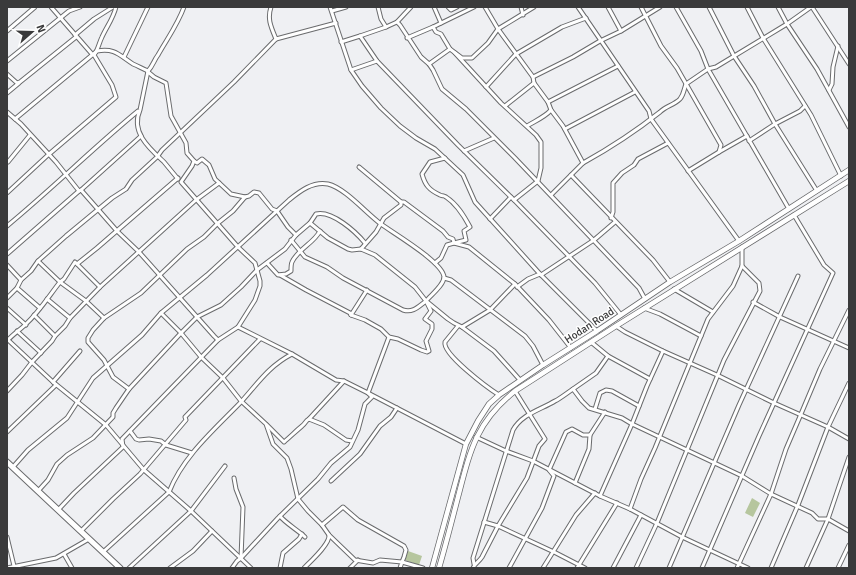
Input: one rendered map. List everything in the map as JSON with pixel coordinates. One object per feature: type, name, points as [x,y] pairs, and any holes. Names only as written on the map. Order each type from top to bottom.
[{"type":"main road","name":"Hodan Road","points":[[432,568],[466,444],[489,404],[520,380],[670,282],[739,241],[849,170]]},
{"type":"main road","name":"Hodan Road","points":[[439,568],[466,464],[476,437],[495,408],[515,391],[644,308],[849,181]]},
{"type":"main road","points":[[7,462],[120,568]]},
{"type":"street","points":[[7,31],[35,7]]},
{"type":"street","points":[[51,7],[92,54]]},
{"type":"street","points":[[7,61],[69,11],[80,7]]},
{"type":"street","points":[[7,93],[76,36],[94,19],[113,7]]},
{"type":"street","points":[[7,193],[48,155],[116,97],[112,85],[94,55],[102,37],[113,19],[116,7]]},
{"type":"street","points":[[124,57],[148,7]]},
{"type":"street","points":[[123,447],[122,439],[201,356],[218,340],[238,327],[255,300],[260,286],[255,263],[238,247],[178,178],[150,150],[141,136],[137,116],[140,110],[148,71],[152,68],[182,15],[184,7]]},
{"type":"street","points":[[270,7],[268,15],[276,38]]},
{"type":"street","points":[[330,7],[341,42],[355,77],[400,126],[416,138],[435,149],[463,176],[475,202],[541,275],[597,331]]},
{"type":"street","points":[[332,11],[346,7]]},
{"type":"street","points":[[378,7],[381,19],[386,27]]},
{"type":"street","points":[[341,42],[397,22],[411,7]]},
{"type":"street","points":[[434,7],[441,23]]},
{"type":"street","points":[[448,7],[451,10],[457,7]]},
{"type":"street","points":[[407,38],[474,7]]},
{"type":"street","points":[[485,7],[498,29],[533,77],[534,83],[565,129],[584,163]]},
{"type":"street","points":[[521,7],[523,15]]},
{"type":"street","points":[[433,27],[436,32],[441,34],[450,50],[462,58],[472,58],[488,43],[498,29],[534,7]]},
{"type":"street","points":[[578,7],[649,112],[651,120],[739,241]]},
{"type":"street","points":[[608,7],[621,31]]},
{"type":"street","points":[[641,7],[661,46],[677,68],[720,145],[719,152]]},
{"type":"street","points":[[533,77],[621,31],[660,7]]},
{"type":"street","points":[[676,7],[701,51],[708,69],[789,209]]},
{"type":"street","points":[[709,7],[734,56],[754,86],[775,124],[817,192]]},
{"type":"street","points":[[746,7],[763,38],[811,115],[841,176]]},
{"type":"street","points":[[778,7],[787,24],[817,69],[849,127]]},
{"type":"street","points":[[551,195],[584,163],[618,143],[651,120],[661,110],[673,105],[683,95],[686,84],[708,69],[716,67],[787,24],[812,7],[849,64]]},
{"type":"street","points":[[486,87],[516,54],[562,27],[586,18]]},
{"type":"street","points":[[397,22],[421,57],[429,64],[442,89],[466,109],[538,181],[638,288],[645,299]]},
{"type":"street","points":[[7,298],[17,288],[20,280],[31,271],[38,261],[98,210],[126,189],[132,180],[234,82],[276,38],[336,23]]},
{"type":"street","points":[[360,36],[377,61],[595,283],[621,315]]},
{"type":"street","points":[[829,91],[832,84],[833,67],[838,46]]},
{"type":"street","points":[[15,118],[92,54],[97,51],[106,50],[115,52],[166,83],[171,116],[186,143],[187,153],[194,161],[197,163],[202,159],[209,165],[215,179],[235,196],[245,197],[254,192],[259,192],[272,209],[277,211],[288,228],[296,235]]},
{"type":"street","points":[[429,64],[450,50]]},
{"type":"street","points":[[455,53],[486,87],[527,126],[541,142],[541,168],[538,181],[514,200]]},
{"type":"street","points":[[351,70],[377,61]]},
{"type":"street","points":[[548,102],[618,66]]},
{"type":"street","points":[[7,74],[17,83],[20,82]]},
{"type":"street","points":[[505,106],[534,83]]},
{"type":"street","points":[[565,129],[636,92]]},
{"type":"street","points":[[749,141],[805,106]]},
{"type":"street","points":[[7,226],[33,205],[65,174],[140,110]]},
{"type":"street","points":[[527,126],[547,116],[551,110]]},
{"type":"street","points":[[7,114],[15,118],[30,134],[117,232],[139,252],[159,276],[171,286],[218,340]]},
{"type":"street","points":[[8,162],[30,134]]},
{"type":"street","points":[[7,254],[141,136]]},
{"type":"street","points":[[688,171],[746,136]]},
{"type":"street","points":[[464,151],[494,138]]},
{"type":"street","points":[[611,218],[614,212],[613,183],[622,173],[634,165],[638,159],[668,143]]},
{"type":"street","points":[[434,263],[441,258],[448,245],[466,240],[464,231],[470,227],[458,208],[445,197],[425,185],[422,174],[430,162],[445,158]]},
{"type":"street","points":[[181,182],[194,161]]},
{"type":"street","points":[[359,167],[401,202],[404,202],[414,208],[443,231],[453,240],[454,244]]},
{"type":"street","points":[[571,175],[653,260],[670,282]]},
{"type":"street","points":[[178,178],[117,232],[77,264],[75,262],[64,279],[34,315],[7,340],[54,384],[106,425],[123,447],[144,470],[242,558],[251,568]]},
{"type":"street","points":[[7,391],[65,326],[70,318],[100,286],[196,200],[219,183]]},
{"type":"street","points":[[13,467],[28,450],[66,418],[93,378],[142,335],[161,313],[305,188],[316,184],[324,184],[337,188],[380,224],[406,241],[434,263],[440,269],[444,278]]},
{"type":"street","points":[[129,389],[113,377],[104,360],[88,342],[88,338],[104,318],[140,293],[187,249],[204,237],[233,211],[245,197]]},
{"type":"street","points":[[490,219],[511,197]]},
{"type":"street","points":[[361,249],[376,232],[384,218],[401,204],[401,202]]},
{"type":"street","points":[[38,491],[48,480],[57,464],[67,455],[94,438],[106,425],[113,417],[113,413],[129,389],[197,317],[221,305],[257,270],[285,249],[291,240],[310,223],[316,214],[323,213],[350,227],[365,243]]},
{"type":"street","points":[[702,568],[833,273],[824,265],[794,215]]},
{"type":"street","points":[[499,395],[476,378],[451,355],[444,345],[447,338],[460,326],[490,310],[516,286],[528,279],[541,275],[594,240],[615,222]]},
{"type":"street","points":[[310,223],[328,238],[352,250],[361,249],[375,255],[411,284],[426,301],[494,351],[520,380]]},
{"type":"street","points":[[280,275],[291,271],[292,262],[313,242],[320,231]]},
{"type":"street","points":[[291,240],[300,253],[306,257],[327,267],[342,278],[408,312],[412,311],[426,301],[438,288],[444,278]]},
{"type":"street","points":[[454,244],[469,247],[516,286],[549,320],[571,348]]},
{"type":"street","points":[[630,509],[641,479],[708,319],[733,286],[742,266],[742,248]]},
{"type":"street","points":[[38,261],[60,282],[86,301],[104,318]]},
{"type":"street","points":[[267,263],[280,275],[350,312],[351,315],[365,320],[381,329],[388,336],[424,351],[428,351],[426,341],[432,329],[432,324],[425,319],[431,311],[426,301]]},
{"type":"street","points":[[77,264],[100,286]]},
{"type":"street","points":[[7,265],[20,280]]},
{"type":"street","points":[[636,568],[657,523],[717,375],[737,332],[760,291],[759,283],[742,266]]},
{"type":"street","points":[[669,568],[746,389],[798,276]]},
{"type":"street","points":[[444,278],[451,280],[525,336],[533,346],[544,365]]},
{"type":"street","points":[[17,288],[40,308]]},
{"type":"street","points":[[674,289],[713,312]]},
{"type":"street","points":[[351,315],[367,290]]},
{"type":"street","points":[[47,300],[70,318]]},
{"type":"street","points":[[754,302],[780,317],[849,348]]},
{"type":"street","points":[[7,308],[26,324]]},
{"type":"street","points":[[644,308],[660,314],[702,336]]},
{"type":"street","points":[[737,568],[771,494],[786,449],[820,369],[849,310]]},
{"type":"street","points":[[161,313],[223,378],[241,401],[284,442],[296,429],[309,419],[344,381]]},
{"type":"street","points":[[34,315],[55,336]]},
{"type":"street","points":[[616,326],[663,351],[774,403],[801,414],[849,439]]},
{"type":"street","points":[[238,327],[292,354],[336,380],[344,381],[466,444]]},
{"type":"street","points":[[17,330],[41,353]]},
{"type":"street","points":[[368,393],[388,336]]},
{"type":"street","points":[[81,531],[144,470],[186,420],[185,417],[260,339]]},
{"type":"street","points":[[591,342],[608,356],[650,379]]},
{"type":"street","points":[[7,432],[54,384],[80,351]]},
{"type":"street","points":[[600,496],[663,351]]},
{"type":"street","points":[[103,552],[169,492],[172,484],[192,453],[271,367],[292,354]]},
{"type":"street","points":[[472,568],[474,564],[473,558],[484,522],[516,424],[530,413],[557,400],[574,389],[596,372],[608,356]]},
{"type":"street","points":[[771,568],[798,506],[828,427],[849,383]]},
{"type":"street","points":[[574,389],[589,408],[622,418],[660,436],[742,476],[771,494],[812,513],[818,519],[828,519],[849,532]]},
{"type":"street","points":[[595,409],[600,393],[606,390],[612,391],[639,406]]},
{"type":"street","points":[[474,564],[479,562],[482,558],[498,526],[525,482],[539,446],[545,439],[515,391]]},
{"type":"street","points":[[232,568],[280,516],[318,479],[331,463],[350,447],[358,430],[365,404],[372,396],[368,393]]},
{"type":"street","points":[[331,481],[360,454],[380,426],[391,417],[397,408]]},
{"type":"street","points":[[575,483],[589,449],[590,435],[605,412]]},
{"type":"street","points":[[309,419],[324,425],[346,440],[352,441]]},
{"type":"street","points":[[264,423],[267,426],[273,444],[285,455],[298,498],[329,535],[358,560],[373,563],[380,560],[402,562],[423,568]]},
{"type":"street","points":[[549,470],[566,432],[572,430],[583,436],[590,435]]},
{"type":"street","points":[[130,431],[136,439],[161,441],[192,453]]},
{"type":"street","points":[[476,437],[506,451],[533,461],[600,496],[630,509],[682,537],[748,568]]},
{"type":"street","points":[[58,510],[123,447]]},
{"type":"street","points":[[806,568],[828,519],[849,457]]},
{"type":"street","points":[[130,568],[191,512],[224,466]]},
{"type":"street","points":[[509,568],[542,508],[549,492],[554,476],[549,470]]},
{"type":"street","points":[[234,478],[236,489],[243,507],[242,558]]},
{"type":"street","points":[[544,568],[576,515],[595,493]]},
{"type":"street","points":[[578,566],[617,504]]},
{"type":"street","points":[[322,525],[343,507],[358,520],[404,546],[406,550],[400,568]]},
{"type":"street","points":[[613,568],[641,515]]},
{"type":"street","points":[[280,516],[282,520],[305,537]]},
{"type":"street","points":[[484,522],[498,526],[554,552],[578,566],[585,568]]},
{"type":"street","points":[[170,568],[193,551],[212,531]]},
{"type":"street","points":[[280,568],[283,553],[302,534]]},
{"type":"street","points":[[304,568],[330,539],[329,535]]},
{"type":"street","points":[[7,537],[14,567]]},
{"type":"street","points":[[8,568],[56,558],[89,539]]},
{"type":"street","points":[[838,568],[849,545]]},
{"type":"street","points":[[64,554],[72,568]]},
{"type":"street","points":[[350,568],[358,560]]},
{"type":"street","points":[[372,568],[373,563]]},
{"type":"green space","points":[[752,498],[760,503],[753,517],[745,513]]},
{"type":"green space","points":[[408,551],[422,556],[419,565],[405,560]]}]
